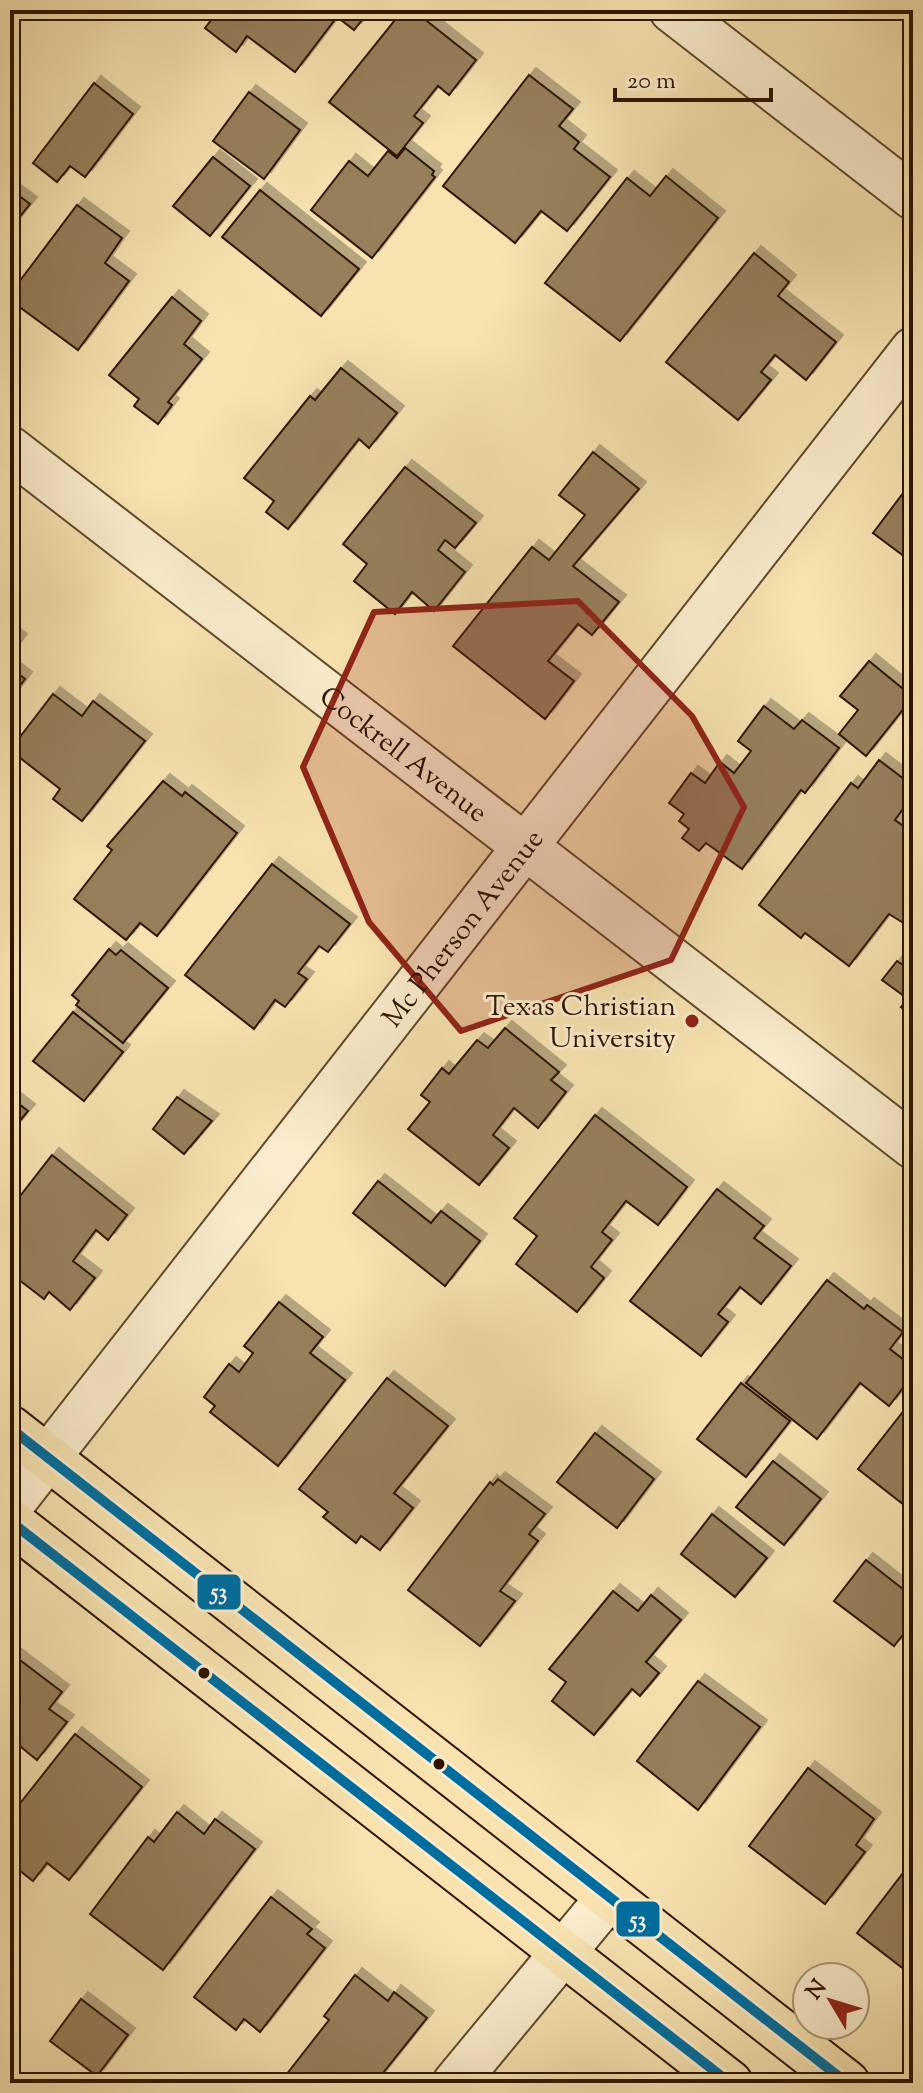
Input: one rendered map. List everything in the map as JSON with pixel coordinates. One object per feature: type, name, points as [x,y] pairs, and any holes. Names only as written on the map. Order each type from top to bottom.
[{"type":"main road","points":[[10,1428],[847,2083]]},
{"type":"main road","points":[[10,1521],[730,2083]]},
{"type":"street","points":[[672,10],[913,197]]},
{"type":"street","name":"Mc Pherson Avenue","points":[[10,1506],[913,350]]},
{"type":"street","name":"Cockrell Avenue","points":[[10,449],[913,1146]]},
{"type":"street","points":[[455,2083],[561,1951],[609,1897]]},
{"type":"highlighted area","points":[[578,601],[692,716],[744,807],[671,960],[461,1031],[369,922],[303,767],[374,612]]},
{"type":"building","points":[[219,10],[370,10],[354,30],[337,17],[295,72],[247,36],[236,52],[205,28]]},
{"type":"building","points":[[403,10],[413,10],[476,60],[449,95],[438,86],[414,116],[423,123],[397,156],[329,102]]},
{"type":"building","points":[[529,75],[573,109],[559,126],[579,142],[574,149],[610,177],[567,231],[541,211],[515,243],[443,186]]},
{"type":"building","points":[[94,83],[133,114],[85,177],[70,166],[57,182],[33,163]]},
{"type":"building","points":[[249,92],[300,130],[264,179],[213,141]]},
{"type":"building","points":[[405,148],[434,171],[432,175],[435,177],[372,258],[311,210],[349,161],[368,176],[388,151],[397,158]]},
{"type":"building","points":[[213,157],[250,186],[210,236],[173,206]]},
{"type":"building","points":[[666,176],[718,218],[620,341],[545,283],[627,178],[650,196]]},
{"type":"building","points":[[10,189],[30,204],[10,229]]},
{"type":"building","points":[[260,190],[359,269],[321,316],[222,237]]},
{"type":"building","points":[[77,205],[122,238],[105,263],[129,281],[78,350],[10,300],[10,294]]},
{"type":"building","points":[[754,253],[789,282],[778,296],[836,342],[806,380],[775,355],[761,372],[771,380],[738,420],[666,362]]},
{"type":"building","points":[[172,297],[201,321],[184,344],[202,359],[168,402],[172,405],[158,424],[134,406],[139,399],[109,375]]},
{"type":"building","points":[[341,368],[397,413],[369,448],[359,439],[288,529],[266,512],[274,501],[244,478],[310,396],[315,400]]},
{"type":"building","points":[[593,452],[639,489],[573,566],[619,602],[592,635],[578,624],[548,661],[574,681],[545,719],[453,646],[532,547],[549,560],[585,515],[559,495]]},
{"type":"building","points":[[405,467],[476,523],[455,548],[445,540],[438,550],[465,572],[434,611],[412,592],[395,614],[354,581],[367,564],[343,544]]},
{"type":"building","points":[[913,480],[913,563],[873,533]]},
{"type":"building","points":[[10,633],[20,641],[10,654]]},
{"type":"building","points":[[869,661],[913,697],[866,756],[839,734],[858,710],[840,696]]},
{"type":"building","points":[[10,667],[25,679],[10,699]]},
{"type":"building","points":[[53,694],[82,716],[93,701],[145,741],[82,821],[53,799],[60,789],[10,750]]},
{"type":"building","points":[[764,706],[794,729],[802,720],[839,748],[805,793],[801,790],[742,869],[706,843],[699,851],[682,838],[689,829],[679,821],[684,814],[669,803],[691,773],[705,783],[720,762],[734,773],[751,751],[738,741]]},
{"type":"building","points":[[879,760],[913,786],[913,795],[895,820],[913,833],[913,929],[889,914],[849,966],[805,933],[801,938],[759,905],[851,783],[858,788]]},
{"type":"building","points":[[163,781],[182,796],[185,792],[237,833],[157,936],[140,923],[126,940],[74,899],[112,850],[107,846]]},
{"type":"building","points":[[272,864],[350,924],[328,952],[319,946],[298,973],[307,979],[285,1007],[275,1000],[254,1029],[185,975]]},
{"type":"building","points":[[109,949],[116,955],[121,950],[168,988],[123,1043],[76,1005],[79,1001],[72,995]]},
{"type":"building","points":[[913,952],[913,1016],[901,1007],[908,999],[882,980],[897,961],[903,965]]},
{"type":"building","points":[[73,1012],[123,1052],[84,1101],[33,1061]]},
{"type":"building","points":[[505,1028],[559,1072],[551,1080],[566,1092],[538,1128],[514,1108],[493,1135],[509,1148],[479,1185],[408,1129],[430,1102],[421,1095],[442,1068],[449,1074],[477,1040],[488,1048]]},
{"type":"building","points":[[10,1097],[28,1111],[10,1133]]},
{"type":"building","points":[[177,1097],[212,1121],[184,1154],[153,1129]]},
{"type":"building","points":[[595,1115],[687,1187],[658,1225],[626,1201],[602,1232],[612,1240],[591,1267],[604,1278],[577,1312],[516,1264],[537,1236],[514,1218]]},
{"type":"building","points":[[52,1155],[127,1215],[108,1240],[96,1230],[73,1261],[95,1278],[70,1310],[49,1292],[44,1299],[10,1273],[14,1263],[10,1260],[10,1209]]},
{"type":"building","points":[[378,1181],[431,1223],[441,1211],[480,1241],[445,1286],[353,1213]]},
{"type":"building","points":[[717,1189],[764,1226],[754,1238],[791,1266],[761,1304],[740,1287],[718,1314],[728,1322],[701,1356],[630,1301]]},
{"type":"building","points":[[827,1280],[864,1309],[867,1305],[903,1332],[890,1349],[913,1367],[913,1375],[889,1406],[860,1383],[817,1439],[746,1383]]},
{"type":"building","points":[[279,1302],[323,1337],[310,1353],[345,1380],[278,1466],[210,1412],[215,1406],[204,1397],[229,1364],[239,1372],[253,1353],[244,1346]]},
{"type":"building","points":[[387,1378],[448,1426],[394,1493],[413,1508],[380,1550],[361,1536],[356,1543],[323,1517],[328,1512],[299,1489]]},
{"type":"building","points":[[741,1383],[790,1421],[746,1477],[697,1439]]},
{"type":"building","points":[[913,1399],[913,1512],[858,1469]]},
{"type":"building","points":[[595,1433],[654,1479],[617,1528],[557,1482]]},
{"type":"building","points":[[773,1461],[821,1499],[784,1545],[736,1507]]},
{"type":"building","points":[[498,1479],[545,1514],[529,1534],[538,1541],[500,1591],[515,1601],[480,1646],[408,1590],[490,1482],[493,1485]]},
{"type":"building","points":[[712,1514],[767,1558],[735,1597],[681,1554]]},
{"type":"building","points":[[866,1560],[913,1597],[913,1622],[894,1646],[834,1601]]},
{"type":"building","points":[[613,1591],[638,1611],[651,1595],[681,1620],[646,1662],[659,1673],[640,1696],[632,1689],[594,1735],[552,1701],[566,1682],[549,1669]]},
{"type":"building","points":[[12,1654],[62,1692],[49,1709],[67,1722],[37,1760],[16,1743],[10,1751]]},
{"type":"building","points":[[698,1681],[760,1727],[698,1810],[637,1761]]},
{"type":"building","points":[[75,1734],[142,1787],[69,1880],[47,1863],[33,1881],[10,1863],[10,1816]]},
{"type":"building","points":[[808,1768],[874,1819],[856,1845],[865,1852],[825,1904],[749,1846]]},
{"type":"building","points":[[177,1812],[204,1834],[215,1819],[255,1849],[163,1970],[90,1914],[148,1837],[154,1842]]},
{"type":"building","points":[[913,1860],[913,1968],[909,1973],[857,1933]]},
{"type":"building","points":[[271,1897],[312,1929],[307,1934],[325,1948],[260,2032],[244,2019],[236,2030],[194,1997]]},
{"type":"building","points":[[355,1975],[388,2001],[394,1992],[427,2018],[375,2083],[296,2083],[286,2075],[329,2020],[324,2016]]},
{"type":"building","points":[[81,1999],[128,2035],[97,2076],[50,2041]]},
{"type":"transit line","name":"53","points":[[10,1428],[847,2083]]},
{"type":"transit line","name":"53","points":[[10,1521],[730,2083]]},
{"type":"place","name":"Texas Christian University","points":[[692,1021]]}]
